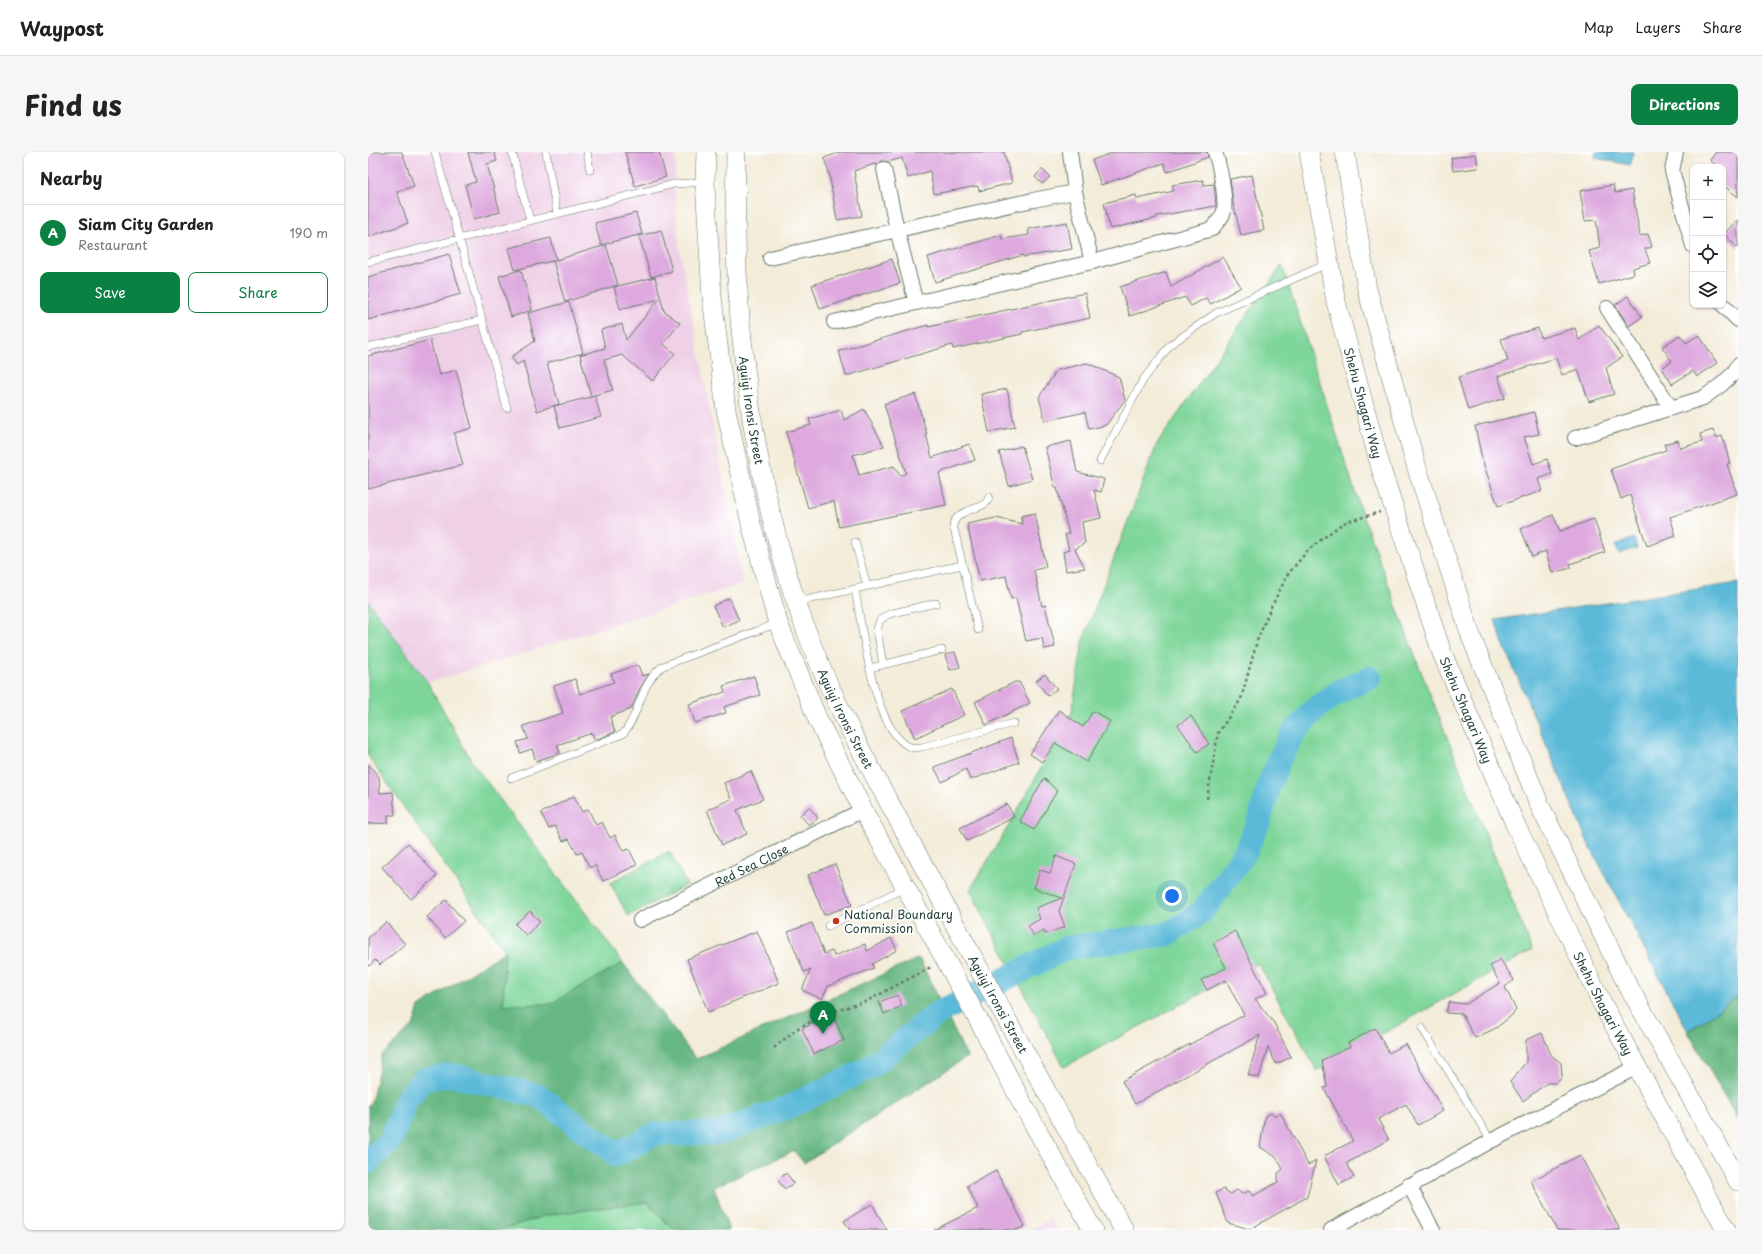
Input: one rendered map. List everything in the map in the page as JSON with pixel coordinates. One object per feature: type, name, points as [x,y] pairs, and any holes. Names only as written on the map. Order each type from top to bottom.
[{"type":"main road","name":"Aguiyi Ironsi Street","points":[[706,152],[706,182],[712,296],[726,410],[751,524],[778,623],[818,720],[863,810],[949,964],[1022,1103],[1093,1230]]},
{"type":"main road","name":"Aguiyi Ironsi Street","points":[[736,152],[735,232],[742,339],[757,446],[774,524],[802,620],[836,703],[999,1007],[1124,1230]]},
{"type":"main road","name":"Shehu Shagari Way","points":[[1309,152],[1336,302],[1382,472],[1442,653],[1515,824],[1602,1003],[1726,1230]]},
{"type":"main road","points":[[1345,152],[1367,289],[1416,465],[1472,639],[1546,820],[1626,982],[1738,1181]]},
{"type":"street","points":[[1070,152],[1075,192],[1092,262]]},
{"type":"street","points":[[834,322],[1092,262],[1212,229],[1223,214],[1225,206],[1220,168],[1215,152]]},
{"type":"street","points":[[1676,152],[1672,171],[1690,236]]},
{"type":"street","points":[[884,170],[897,230],[916,302]]},
{"type":"street","points":[[770,258],[1075,192]]},
{"type":"street","points":[[1607,308],[1671,408]]},
{"type":"street","points":[[1726,308],[1738,320]]},
{"type":"street","points":[[1575,438],[1703,398],[1721,385],[1734,372],[1738,365]]},
{"type":"street","name":"Red Sea Close","points":[[640,920],[863,810]]},
{"type":"street","points":[[1331,1230],[1409,1185],[1491,1141],[1637,1067]]},
{"type":"street","points":[[1409,1185],[1433,1230]]},
{"type":"lane","points":[[435,152],[507,408]]},
{"type":"lane","points":[[512,152],[530,221]]},
{"type":"lane","points":[[546,152],[558,214]]},
{"type":"lane","points":[[587,152],[590,170]]},
{"type":"lane","points":[[368,262],[674,184],[706,182]]},
{"type":"lane","points":[[1100,461],[1143,380],[1170,345],[1216,313],[1329,263]]},
{"type":"lane","points":[[368,347],[482,320]]},
{"type":"lane","points":[[978,630],[953,524],[956,517],[962,512],[985,504],[988,501],[988,497]]},
{"type":"lane","points":[[854,542],[867,586]]},
{"type":"lane","points":[[797,602],[962,565]]},
{"type":"lane","points":[[855,589],[870,668],[880,706],[888,723],[896,735],[912,747],[922,747],[1014,723]]},
{"type":"lane","points":[[883,665],[877,629],[880,620],[889,614],[936,603]]},
{"type":"lane","points":[[511,778],[623,734],[630,727],[647,683],[653,673],[663,666],[778,623]]},
{"type":"lane","points":[[870,668],[942,650]]},
{"type":"lane","points":[[828,926],[906,887]]},
{"type":"lane","points":[[1422,1028],[1491,1141]]},
{"type":"path","points":[[1206,799],[1218,733],[1241,699],[1257,641],[1270,609],[1288,574],[1309,549],[1343,523],[1394,508]]},
{"type":"path","points":[[774,1048],[798,1028],[832,1012],[867,1001],[949,964]]},
{"type":"shaded area","points":[[368,152],[676,152],[674,184],[679,246],[743,584],[428,683],[368,601]]},
{"type":"shaded area","points":[[1051,1219],[1057,1230],[1030,1230]]},
{"type":"green space","points":[[1282,265],[1363,517],[1418,664],[1532,950],[1317,1071],[1258,963],[1064,1067],[970,890],[1014,817],[1072,712],[1083,640],[1157,444]]},
{"type":"green space","points":[[368,601],[428,683],[472,762],[623,963],[550,1004],[503,1005],[505,951],[368,756]]},
{"type":"green space","points":[[669,851],[687,885],[628,916],[610,883]]},
{"type":"green space","points":[[505,951],[503,1005],[550,1004],[623,963],[696,1059],[919,958],[967,1057],[804,1163],[794,1151],[714,1187],[729,1230],[674,1230],[647,1202],[547,1215],[500,1230],[368,1230],[368,1105],[371,1103],[382,1055],[413,1026],[419,1007]]},
{"type":"green space","points":[[1738,996],[1738,1120],[1688,1032]]},
{"type":"green space","points":[[647,1202],[674,1230],[500,1230],[547,1215]]},
{"type":"water","points":[[1596,152],[1633,152],[1630,165],[1595,158]]},
{"type":"water","points":[[1634,538],[1637,548],[1619,554],[1615,545]]},
{"type":"water","points":[[1738,583],[1738,996],[1688,1031],[1588,843],[1502,641],[1495,620]]},
{"type":"building","points":[[368,152],[402,152],[414,186],[397,192],[408,223],[368,237]]},
{"type":"building","points":[[468,152],[494,152],[497,161],[487,164],[500,212],[474,219],[465,185],[476,182]]},
{"type":"building","points":[[625,152],[659,152],[666,177],[635,186]]},
{"type":"building","points":[[841,152],[1004,152],[1012,183],[979,191],[978,186],[934,194],[930,171],[908,178],[902,158],[888,162],[882,161],[877,165],[874,164],[854,171],[862,216],[837,220],[829,173],[824,158]]},
{"type":"building","points":[[1115,152],[1207,152],[1208,157],[1167,172],[1164,163],[1101,185],[1092,160]]},
{"type":"building","points":[[1716,152],[1738,152],[1738,197],[1726,187],[1726,164],[1715,164],[1710,160]]},
{"type":"building","points":[[1476,154],[1478,168],[1453,171],[1451,158]]},
{"type":"building","points":[[1042,169],[1050,177],[1042,184],[1035,177]]},
{"type":"building","points":[[1252,175],[1264,230],[1241,235],[1233,203],[1230,179]]},
{"type":"building","points":[[1203,180],[1204,185],[1214,184],[1216,206],[1157,216],[1157,218],[1110,229],[1104,203],[1136,195],[1137,199],[1174,191],[1172,185]]},
{"type":"building","points":[[1613,185],[1615,193],[1632,190],[1640,236],[1648,234],[1652,247],[1645,249],[1650,263],[1633,268],[1634,274],[1599,284],[1589,251],[1600,248],[1596,220],[1585,221],[1580,191]]},
{"type":"building","points":[[636,213],[642,234],[601,245],[595,223]]},
{"type":"building","points":[[1738,219],[1738,248],[1726,236],[1726,232]]},
{"type":"building","points":[[1067,222],[1072,249],[1023,257],[1023,255],[935,282],[928,257],[1001,235],[1002,239],[1029,235],[1028,229]]},
{"type":"building","points":[[661,230],[672,271],[651,277],[639,236]]},
{"type":"building","points":[[551,238],[556,260],[515,270],[509,248]]},
{"type":"building","points":[[606,245],[618,285],[565,302],[553,261]]},
{"type":"building","points":[[449,254],[461,294],[368,320],[368,277]]},
{"type":"building","points":[[1223,257],[1241,287],[1211,304],[1206,298],[1191,306],[1185,297],[1130,316],[1120,287],[1166,272],[1171,287]]},
{"type":"building","points":[[892,259],[900,283],[820,309],[812,285]]},
{"type":"building","points":[[521,270],[532,310],[511,317],[499,276]]},
{"type":"building","points":[[655,277],[664,311],[680,323],[663,344],[675,353],[653,381],[622,355],[604,360],[613,390],[591,396],[580,355],[605,348],[601,330],[622,324],[626,340],[659,299],[620,309],[614,287]]},
{"type":"building","points":[[1085,293],[1090,318],[1022,332],[1022,334],[953,349],[952,345],[846,376],[839,351],[928,325],[928,327]]},
{"type":"building","points":[[1628,296],[1642,317],[1629,326],[1615,305]]},
{"type":"building","points":[[569,302],[583,353],[547,363],[559,404],[537,411],[523,361],[517,365],[511,357],[535,341],[528,313]]},
{"type":"building","points":[[1599,325],[1622,357],[1606,368],[1614,394],[1589,402],[1578,369],[1562,375],[1556,358],[1498,376],[1505,398],[1468,410],[1458,377],[1508,361],[1501,339],[1538,328],[1541,338],[1575,328],[1579,340]]},
{"type":"building","points":[[1680,335],[1686,343],[1699,335],[1717,363],[1697,377],[1693,371],[1672,384],[1662,368],[1672,361],[1662,347]]},
{"type":"building","points":[[430,340],[439,375],[456,370],[472,428],[454,433],[463,465],[368,489],[368,356]]},
{"type":"building","points":[[1087,363],[1119,377],[1125,400],[1106,425],[1089,429],[1085,412],[1045,421],[1039,397],[1057,370]]},
{"type":"building","points":[[1007,389],[1015,427],[989,432],[981,394]]},
{"type":"building","points":[[915,394],[927,434],[932,458],[969,444],[975,460],[939,473],[946,505],[839,527],[834,501],[808,508],[786,432],[811,425],[809,419],[841,410],[844,420],[864,409],[884,446],[853,455],[859,475],[894,466],[900,476],[906,473],[884,404]]},
{"type":"building","points":[[595,396],[601,417],[560,428],[554,406]]},
{"type":"building","points":[[1534,412],[1539,434],[1524,437],[1533,464],[1547,459],[1552,474],[1538,479],[1542,491],[1498,506],[1482,459],[1475,426]]},
{"type":"building","points":[[1713,430],[1716,438],[1722,436],[1730,463],[1727,464],[1737,494],[1670,517],[1676,536],[1647,546],[1630,495],[1621,499],[1611,469],[1666,450],[1664,444],[1678,440],[1680,448],[1702,442],[1700,434]]},
{"type":"building","points":[[1071,441],[1077,472],[1104,479],[1101,492],[1094,490],[1101,518],[1082,522],[1085,543],[1075,549],[1085,568],[1066,571],[1063,552],[1069,550],[1065,534],[1069,534],[1057,488],[1055,488],[1045,447]]},
{"type":"building","points":[[1022,446],[1032,479],[1009,486],[999,452]]},
{"type":"building","points":[[1035,513],[1046,567],[1034,570],[1042,606],[1045,605],[1055,647],[1044,649],[1042,638],[1026,641],[1016,598],[1011,599],[1006,576],[980,581],[967,524],[996,518],[1022,524],[1021,516]]},
{"type":"building","points":[[1553,515],[1560,531],[1594,519],[1605,552],[1570,564],[1571,568],[1552,573],[1546,551],[1532,557],[1521,529]]},
{"type":"building","points":[[729,598],[739,620],[723,627],[713,606]]},
{"type":"building","points":[[955,652],[960,667],[950,670],[945,655]]},
{"type":"building","points":[[638,665],[642,676],[649,674],[640,688],[631,709],[610,717],[615,732],[595,740],[592,733],[557,745],[560,753],[536,761],[532,749],[520,753],[517,742],[528,739],[523,726],[563,713],[554,686],[575,679],[580,694],[614,682],[611,674]]},
{"type":"building","points":[[1045,674],[1057,689],[1048,696],[1036,681]]},
{"type":"building","points":[[754,676],[760,695],[724,707],[726,713],[695,723],[689,704],[725,692],[723,686]]},
{"type":"building","points":[[1015,682],[1019,682],[1030,703],[986,725],[975,702]]},
{"type":"building","points":[[952,689],[964,715],[915,738],[902,711]]},
{"type":"building","points":[[1059,710],[1083,727],[1093,711],[1110,721],[1087,762],[1055,743],[1042,762],[1030,754]]},
{"type":"building","points":[[1191,716],[1209,744],[1197,752],[1178,725]]},
{"type":"building","points":[[1011,738],[1019,762],[970,780],[966,769],[942,782],[934,767]]},
{"type":"building","points":[[368,764],[379,777],[380,793],[393,792],[395,815],[388,815],[388,823],[368,824]]},
{"type":"building","points":[[751,771],[763,799],[737,810],[747,834],[722,845],[707,810],[731,799],[724,783]]},
{"type":"building","points":[[1044,778],[1057,791],[1034,830],[1020,821]]},
{"type":"building","points":[[574,796],[582,812],[588,809],[596,825],[602,822],[610,838],[615,835],[623,851],[629,849],[637,865],[603,881],[595,865],[590,868],[582,852],[577,854],[569,839],[563,841],[555,826],[549,829],[541,813]]},
{"type":"building","points":[[1007,804],[1014,817],[967,841],[960,828]]},
{"type":"building","points":[[809,807],[818,818],[809,825],[800,815]]},
{"type":"building","points":[[408,843],[437,876],[411,899],[382,867]]},
{"type":"building","points":[[1056,856],[1076,864],[1059,911],[1065,927],[1045,934],[1044,930],[1034,936],[1028,926],[1040,919],[1036,908],[1062,898],[1034,888],[1040,870],[1050,873]]},
{"type":"building","points":[[835,864],[852,905],[824,915],[808,875]]},
{"type":"building","points":[[446,900],[464,921],[445,938],[427,917]]},
{"type":"building","points":[[530,911],[540,922],[526,935],[515,924]]},
{"type":"building","points":[[386,922],[405,944],[380,965],[375,960],[368,967],[368,938]]},
{"type":"building","points":[[812,923],[824,954],[832,951],[834,956],[865,944],[867,951],[891,938],[897,950],[872,964],[874,968],[828,986],[822,999],[802,990],[811,969],[804,972],[788,932]]},
{"type":"building","points":[[757,931],[779,983],[708,1012],[687,959]]},
{"type":"building","points":[[1235,931],[1267,993],[1255,999],[1274,1023],[1291,1057],[1276,1064],[1268,1047],[1259,1078],[1248,1075],[1260,1035],[1135,1104],[1122,1081],[1244,1015],[1226,980],[1207,990],[1201,980],[1226,968],[1213,943]]},
{"type":"building","points":[[1500,959],[1514,980],[1505,987],[1516,1010],[1496,1028],[1475,1038],[1462,1014],[1446,1013],[1449,1002],[1466,1004],[1500,983],[1490,966]]},
{"type":"building","points":[[897,995],[902,1006],[884,1014],[879,1002]]},
{"type":"building","points":[[832,1014],[844,1040],[814,1054],[802,1029]]},
{"type":"building","points":[[1375,1028],[1389,1053],[1406,1044],[1443,1111],[1418,1125],[1406,1104],[1378,1119],[1389,1140],[1347,1163],[1354,1177],[1339,1185],[1324,1156],[1353,1141],[1324,1088],[1327,1087],[1322,1060],[1350,1047],[1348,1043]]},
{"type":"building","points":[[1542,1033],[1551,1055],[1561,1063],[1562,1077],[1557,1083],[1547,1083],[1523,1101],[1510,1082],[1526,1062],[1526,1040]]},
{"type":"building","points":[[1271,1113],[1274,1115],[1281,1114],[1308,1165],[1316,1160],[1307,1197],[1250,1229],[1228,1223],[1216,1193],[1223,1189],[1231,1194],[1237,1190],[1242,1194],[1249,1191],[1253,1196],[1278,1182],[1278,1173],[1283,1169],[1276,1157],[1260,1147],[1265,1116]]},
{"type":"building","points":[[1580,1155],[1620,1230],[1557,1230],[1531,1181]]},
{"type":"building","points":[[996,1171],[1025,1226],[1017,1230],[934,1230],[978,1208],[967,1186]]},
{"type":"building","points":[[786,1173],[794,1183],[785,1189],[778,1181]]},
{"type":"building","points":[[872,1204],[887,1230],[850,1230],[844,1221]]},
{"type":"waterway","points":[[368,1162],[391,1140],[406,1100],[424,1079],[452,1075],[539,1096],[616,1155],[654,1134],[718,1133],[786,1108],[869,1068],[938,1013],[1066,948],[1168,934],[1203,911],[1245,853],[1260,819],[1270,782],[1280,758],[1294,732],[1316,708],[1340,691],[1370,678]]},
{"type":"place","name":"National Boundary Commission","points":[[836,921]]},
{"type":"place","name":"Siam City Garden","points":[[823,1034]]}]
